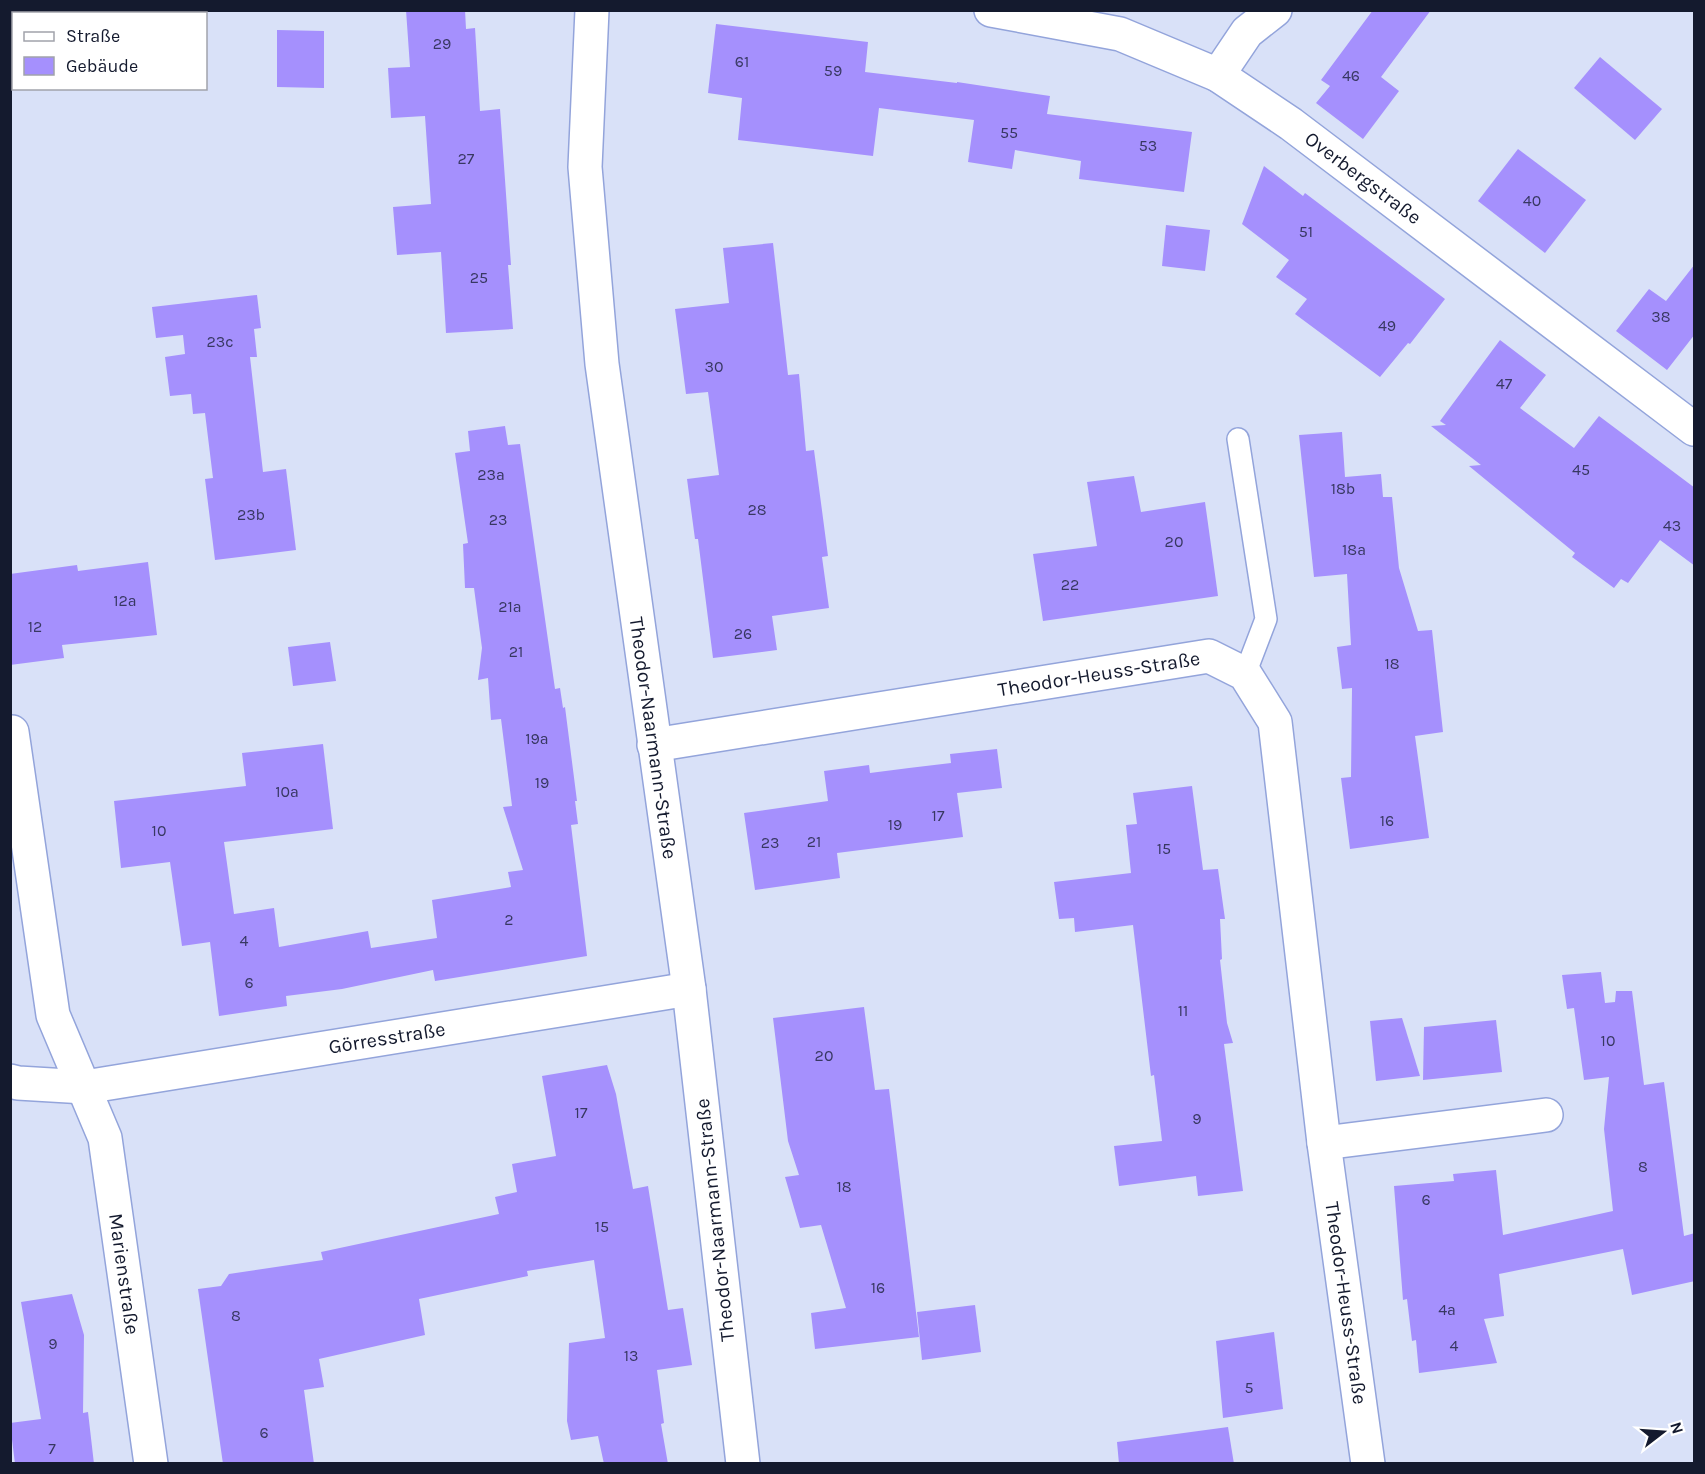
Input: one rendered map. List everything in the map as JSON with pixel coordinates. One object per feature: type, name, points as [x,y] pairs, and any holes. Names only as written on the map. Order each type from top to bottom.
[{"type":"street","name":"Theodor-Naarmann-Straße","points":[[592,10],[585,167],[602,364],[689,989],[744,1464]]},
{"type":"street","name":"Overbergstraße","points":[[990,10],[1120,34],[1218,75],[1291,124],[1695,429]]},
{"type":"street","points":[[1218,75],[1247,32],[1275,10]]},
{"type":"street","name":"Theodor-Heuss-Straße","points":[[654,746],[1209,656],[1245,674],[1275,722],[1324,1143],[1368,1464]]},
{"type":"street","name":"Marienstraße","points":[[10,732],[12,732],[53,1014],[105,1138],[151,1464]]},
{"type":"street","name":"Görresstraße","points":[[85,1087],[689,989]]},
{"type":"street","points":[[10,1081],[85,1087]]},
{"type":"street","points":[[1324,1143],[1546,1115]]},
{"type":"lane","points":[[1238,439],[1266,619],[1245,674]]},
{"type":"building","points":[[406,10],[465,10],[466,29],[475,28],[480,111],[500,109],[513,329],[446,333],[441,252],[397,255],[393,207],[431,204],[425,116],[391,118],[388,68],[410,67]]},
{"type":"building","points":[[1373,10],[1431,10],[1381,77],[1399,91],[1363,139],[1316,103],[1330,86],[1321,80]]},
{"type":"building","points":[[716,24],[868,42],[865,72],[957,82],[1050,96],[1047,114],[1192,132],[1184,192],[1079,179],[1081,161],[1015,150],[1012,169],[968,162],[974,120],[879,108],[873,156],[738,140],[742,98],[708,93]]},
{"type":"building","points":[[277,30],[324,31],[324,88],[277,87]]},
{"type":"building","points":[[1600,57],[1662,109],[1635,140],[1574,88]]},
{"type":"building","points":[[1518,149],[1586,200],[1545,253],[1478,201]]},
{"type":"building","points":[[1264,166],[1303,196],[1305,193],[1445,299],[1410,344],[1408,343],[1380,377],[1295,314],[1307,299],[1276,277],[1289,260],[1242,224]]},
{"type":"building","points":[[1166,225],[1210,230],[1205,271],[1162,266]]},
{"type":"building","points":[[773,243],[788,375],[799,374],[806,451],[814,450],[828,556],[822,557],[829,608],[772,616],[777,650],[713,658],[698,539],[695,539],[687,479],[719,475],[708,392],[686,394],[675,309],[729,303],[723,248]]},
{"type":"building","points":[[1695,264],[1695,334],[1667,370],[1616,331],[1649,289],[1666,301]]},
{"type":"building","points":[[257,295],[261,328],[254,329],[257,357],[250,357],[263,472],[286,469],[296,550],[215,560],[205,479],[213,478],[205,413],[193,414],[191,394],[170,396],[165,357],[185,354],[183,335],[156,338],[152,307]]},
{"type":"building","points":[[1500,340],[1546,375],[1520,408],[1574,448],[1599,416],[1695,488],[1695,566],[1660,540],[1628,583],[1621,579],[1614,588],[1572,557],[1575,553],[1469,466],[1481,465],[1431,426],[1446,425],[1440,421]]},
{"type":"building","points":[[505,426],[508,445],[520,444],[555,689],[560,688],[563,708],[565,707],[577,801],[575,801],[578,824],[571,825],[587,956],[435,981],[433,970],[342,989],[286,996],[287,1006],[219,1016],[210,942],[182,946],[170,862],[121,868],[114,801],[246,786],[242,753],[323,744],[333,829],[224,842],[234,914],[274,908],[279,947],[368,931],[371,948],[437,938],[432,900],[511,887],[508,872],[523,870],[503,807],[512,806],[501,719],[491,720],[488,678],[478,680],[482,648],[474,588],[465,588],[463,544],[468,543],[455,453],[470,451],[468,431]]},
{"type":"building","points":[[1342,432],[1345,477],[1381,474],[1383,497],[1392,497],[1399,568],[1418,631],[1432,630],[1443,732],[1415,736],[1429,838],[1350,849],[1341,778],[1351,777],[1352,688],[1342,689],[1337,647],[1351,645],[1347,574],[1314,577],[1299,435]]},
{"type":"building","points":[[1134,476],[1141,512],[1205,502],[1218,596],[1043,621],[1033,554],[1097,546],[1087,482]]},
{"type":"building","points":[[148,562],[157,635],[62,645],[64,658],[10,665],[10,574],[77,565],[78,571]]},
{"type":"building","points":[[330,642],[336,681],[293,686],[288,647]]},
{"type":"building","points":[[997,749],[1002,788],[957,793],[963,837],[837,853],[840,878],[755,890],[744,813],[828,801],[824,771],[869,765],[870,773],[951,763],[950,754]]},
{"type":"building","points":[[1192,786],[1203,870],[1218,869],[1225,919],[1220,919],[1222,959],[1220,960],[1227,1023],[1233,1043],[1224,1044],[1243,1191],[1198,1196],[1196,1176],[1119,1186],[1114,1146],[1162,1141],[1154,1075],[1151,1076],[1133,925],[1075,932],[1074,918],[1059,919],[1054,882],[1131,873],[1126,825],[1137,824],[1133,793]]},
{"type":"building","points":[[1601,972],[1605,1003],[1615,1002],[1616,991],[1632,991],[1644,1085],[1664,1082],[1684,1236],[1695,1233],[1695,1281],[1632,1295],[1623,1249],[1499,1274],[1504,1316],[1484,1319],[1497,1363],[1419,1373],[1416,1340],[1412,1341],[1407,1299],[1403,1300],[1394,1186],[1454,1181],[1453,1174],[1496,1170],[1503,1235],[1613,1211],[1604,1129],[1609,1077],[1584,1080],[1574,1008],[1567,1009],[1562,975]]},
{"type":"building","points":[[864,1007],[875,1090],[889,1089],[919,1337],[815,1349],[811,1313],[846,1308],[821,1225],[800,1228],[785,1177],[799,1175],[788,1141],[773,1018]]},
{"type":"building","points":[[1402,1018],[1420,1076],[1376,1081],[1370,1021]]},
{"type":"building","points":[[1496,1020],[1502,1072],[1423,1080],[1424,1027]]},
{"type":"building","points":[[607,1065],[616,1094],[633,1189],[648,1186],[668,1310],[683,1308],[692,1365],[657,1370],[664,1423],[661,1424],[668,1464],[604,1464],[598,1436],[571,1440],[567,1421],[569,1343],[605,1338],[594,1260],[527,1271],[528,1276],[419,1299],[425,1335],[319,1359],[324,1387],[304,1390],[314,1464],[223,1464],[198,1289],[221,1286],[229,1274],[323,1260],[321,1252],[499,1214],[495,1197],[517,1192],[512,1164],[556,1156],[542,1076]]},
{"type":"building","points":[[72,1294],[84,1335],[83,1413],[88,1412],[94,1464],[15,1464],[10,1423],[41,1419],[21,1302]]},
{"type":"building","points":[[975,1305],[981,1352],[922,1360],[917,1312]]},
{"type":"building","points":[[1274,1332],[1283,1409],[1223,1418],[1216,1341]]},
{"type":"building","points":[[1228,1427],[1234,1464],[1119,1464],[1117,1442]]}]
